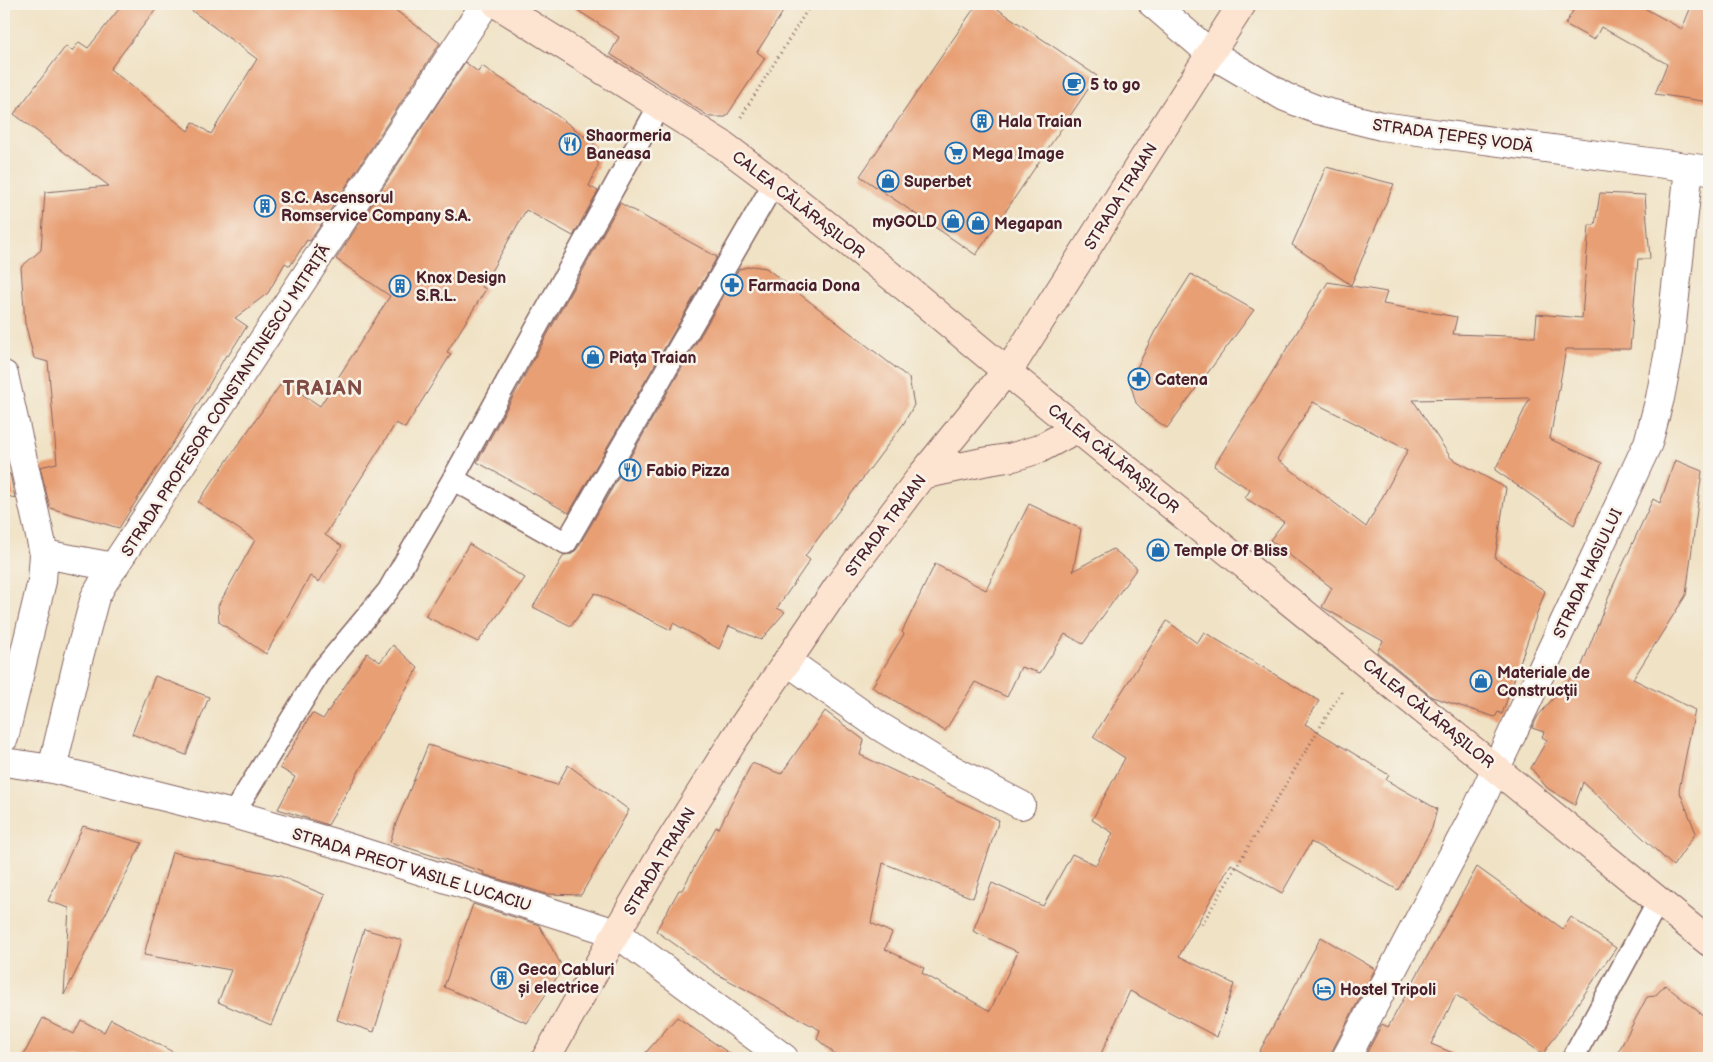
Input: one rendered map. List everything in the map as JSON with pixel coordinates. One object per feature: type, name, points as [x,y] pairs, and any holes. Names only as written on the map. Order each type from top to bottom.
[{"type":"main road","name":"CALEA CĂLĂRAȘILOR","points":[[497,4],[660,104],[723,145],[774,183],[910,291],[1709,942]]},
{"type":"main road","name":"STRADA TRAIAN","points":[[546,1058],[616,933],[698,796],[787,661],[839,585],[922,475],[1016,359],[1242,4]]},
{"type":"main road","points":[[922,475],[1013,457],[1039,449],[1078,428]]},
{"type":"street","name":"STRADA PROFESOR CONSTANTINESCU MITRIȚĂ","points":[[52,769],[95,597],[484,4]]},
{"type":"street","name":"STRADA ȚEPEȘ VODĂ","points":[[1153,4],[1210,53],[1246,75],[1318,110],[1381,126],[1699,169]]},
{"type":"street","name":"STRADA HAGIULUI","points":[[1346,1058],[1475,813],[1648,443],[1660,398],[1699,169]]},
{"type":"street","points":[[4,375],[44,554],[42,581],[4,738]]},
{"type":"street","points":[[44,554],[114,567]]},
{"type":"street","points":[[787,661],[879,726],[936,761],[1021,805]]},
{"type":"street","name":"STRADA PREOT VASILE LUCACIU","points":[[4,762],[52,769],[233,814],[334,843],[616,933],[784,1058]]},
{"type":"lane","points":[[233,814],[319,674],[388,591],[453,479],[660,104]]},
{"type":"lane","points":[[453,479],[566,543],[774,183]]},
{"type":"lane","points":[[1573,1058],[1658,901]]},
{"type":"path","points":[[723,145],[811,4]]},
{"type":"path","points":[[1202,924],[1294,768],[1362,659]]},
{"type":"building","points":[[123,4],[160,4],[110,69],[188,131],[193,122],[211,134],[257,59],[183,4],[387,4],[440,43],[310,241],[307,240],[290,266],[285,263],[268,293],[235,318],[247,326],[228,356],[226,355],[202,397],[119,528],[50,508],[40,467],[57,463],[48,362],[34,358],[25,323],[21,267],[41,250],[45,192],[109,186],[14,114],[66,46],[72,51],[79,42],[88,48]]},
{"type":"building","points":[[568,4],[788,4],[757,52],[765,58],[726,117],[710,117],[610,54],[619,37]]},
{"type":"building","name":"Hala Traian","points":[[977,4],[990,4],[1097,76],[976,255],[860,176]]},
{"type":"building","points":[[1559,4],[1637,4],[1682,29],[1692,4],[1709,4],[1709,102],[1655,94],[1667,64],[1601,27],[1594,40],[1565,24],[1573,11]]},
{"type":"building","points":[[465,62],[478,72],[482,66],[555,114],[592,142],[598,152],[598,166],[589,186],[598,191],[573,236],[526,210],[482,287],[486,289],[447,352],[451,354],[405,428],[396,423],[325,535],[342,546],[319,582],[310,576],[266,654],[219,622],[218,606],[255,540],[198,502],[283,381],[320,406],[390,296],[336,259]]},
{"type":"building","points":[[1326,167],[1394,184],[1351,285],[1292,245]]},
{"type":"building","points":[[1600,193],[1645,195],[1650,259],[1638,259],[1630,349],[1566,349],[1550,439],[1602,463],[1574,525],[1495,470],[1530,398],[1413,400],[1451,458],[1506,488],[1495,558],[1545,591],[1502,714],[1498,712],[1495,717],[1432,697],[1377,652],[1383,641],[1322,607],[1332,588],[1270,540],[1284,522],[1245,498],[1250,490],[1214,466],[1328,282],[1387,292],[1383,304],[1457,317],[1453,334],[1535,337],[1537,314],[1582,318],[1589,225],[1595,225]],"holes":[[[1313,402],[1408,450],[1366,527],[1277,459]]]},
{"type":"building","name":"Piața Traian","points":[[620,203],[717,257],[569,513],[477,462]]},
{"type":"building","points":[[752,266],[766,268],[909,378],[914,405],[904,423],[805,556],[810,560],[777,608],[785,612],[761,640],[729,626],[719,649],[673,623],[671,630],[595,593],[571,626],[533,607],[564,555],[572,554],[577,549],[739,269]]},
{"type":"building","points":[[1191,274],[1254,310],[1167,428],[1148,415],[1136,403],[1130,382],[1155,331]]},
{"type":"building","points":[[1675,460],[1702,471],[1686,595],[1633,679],[1695,710],[1679,790],[1696,833],[1673,866],[1583,782],[1575,805],[1547,788],[1531,768],[1547,740],[1542,737],[1544,732],[1532,728],[1538,716],[1582,665],[1613,586],[1653,499],[1660,503]]},
{"type":"building","points":[[10,474],[15,498],[4,495],[4,475]]},
{"type":"building","points":[[1029,504],[1081,529],[1073,571],[1113,549],[1137,568],[1083,644],[1065,634],[1040,673],[1021,667],[1007,697],[975,682],[945,731],[872,687],[904,634],[902,632],[935,564],[986,590]]},
{"type":"building","points":[[469,544],[525,578],[478,642],[425,616]]},
{"type":"building","points":[[1167,621],[1197,643],[1204,632],[1319,701],[1305,724],[1389,775],[1386,780],[1437,809],[1432,828],[1398,890],[1311,842],[1282,893],[1231,864],[1179,956],[1234,984],[1217,1037],[1130,991],[1099,1058],[840,1058],[817,1039],[820,1030],[717,974],[656,931],[679,890],[682,890],[716,827],[719,828],[752,763],[781,774],[825,711],[864,740],[860,755],[999,820],[973,898],[883,863],[871,923],[892,933],[885,949],[924,968],[922,973],[990,1011],[1018,952],[973,931],[992,883],[1043,906],[1072,854],[1096,865],[1113,833],[1092,820],[1125,758],[1093,737]]},
{"type":"building","points":[[393,645],[418,668],[328,825],[278,809],[295,777],[280,768],[312,713],[323,719],[367,653],[380,662]]},
{"type":"building","points":[[155,676],[209,697],[186,755],[132,734]]},
{"type":"building","points":[[428,745],[557,785],[568,765],[629,810],[581,895],[546,894],[390,842]]},
{"type":"building","points":[[83,826],[142,843],[64,995],[69,908],[48,901]]},
{"type":"building","points":[[172,852],[280,876],[325,895],[271,1025],[218,1002],[231,970],[144,955]]},
{"type":"building","points":[[1477,867],[1563,929],[1571,917],[1616,948],[1543,1054],[1456,995],[1431,1044],[1463,1058],[1364,1058],[1382,1024],[1388,1027]]},
{"type":"building","name":"Geca Cabluri și electrice","points":[[473,904],[539,925],[563,968],[527,1023],[444,987]]},
{"type":"building","points":[[364,929],[402,940],[374,1032],[337,1020]]},
{"type":"building","points":[[1321,937],[1375,969],[1330,1058],[1256,1058]]},
{"type":"building","points":[[1665,985],[1709,1020],[1709,1058],[1615,1058],[1647,997],[1655,996]]},
{"type":"building","points":[[677,1017],[736,1058],[641,1058]]},
{"type":"building","points":[[43,1018],[74,1034],[81,1020],[104,1032],[111,1019],[184,1058],[22,1058]]},
{"type":"place","name":"5 to go","points":[[1074,84]]},
{"type":"place","name":"Hala Traian","points":[[982,121]]},
{"type":"place","name":"Shaormeria Baneasa","points":[[570,144]]},
{"type":"place","name":"Mega Image","points":[[956,153]]},
{"type":"place","name":"Superbet","points":[[888,181]]},
{"type":"place","name":"S.C. Ascensorul Romservice Company S.A.","points":[[265,206]]},
{"type":"place","name":"myGOLD","points":[[953,221]]},
{"type":"place","name":"Megapan","points":[[978,223]]},
{"type":"place","name":"Farmacia Dona","points":[[732,285]]},
{"type":"place","name":"Knox Design S.R.L.","points":[[400,286]]},
{"type":"place","name":"Piața Traian","points":[[593,357]]},
{"type":"place","name":"Catena","points":[[1139,379]]},
{"type":"place","name":"Fabio Pizza","points":[[630,470]]},
{"type":"place","name":"Temple Of Bliss","points":[[1158,550]]},
{"type":"place","name":"Materiale de Construcții","points":[[1481,681]]},
{"type":"place","name":"Geca Cabluri și electrice","points":[[502,978]]},
{"type":"place","name":"Hostel Tripoli","points":[[1324,989]]},
{"type":"district","name":"TRAIAN","points":[[323,388]]}]
